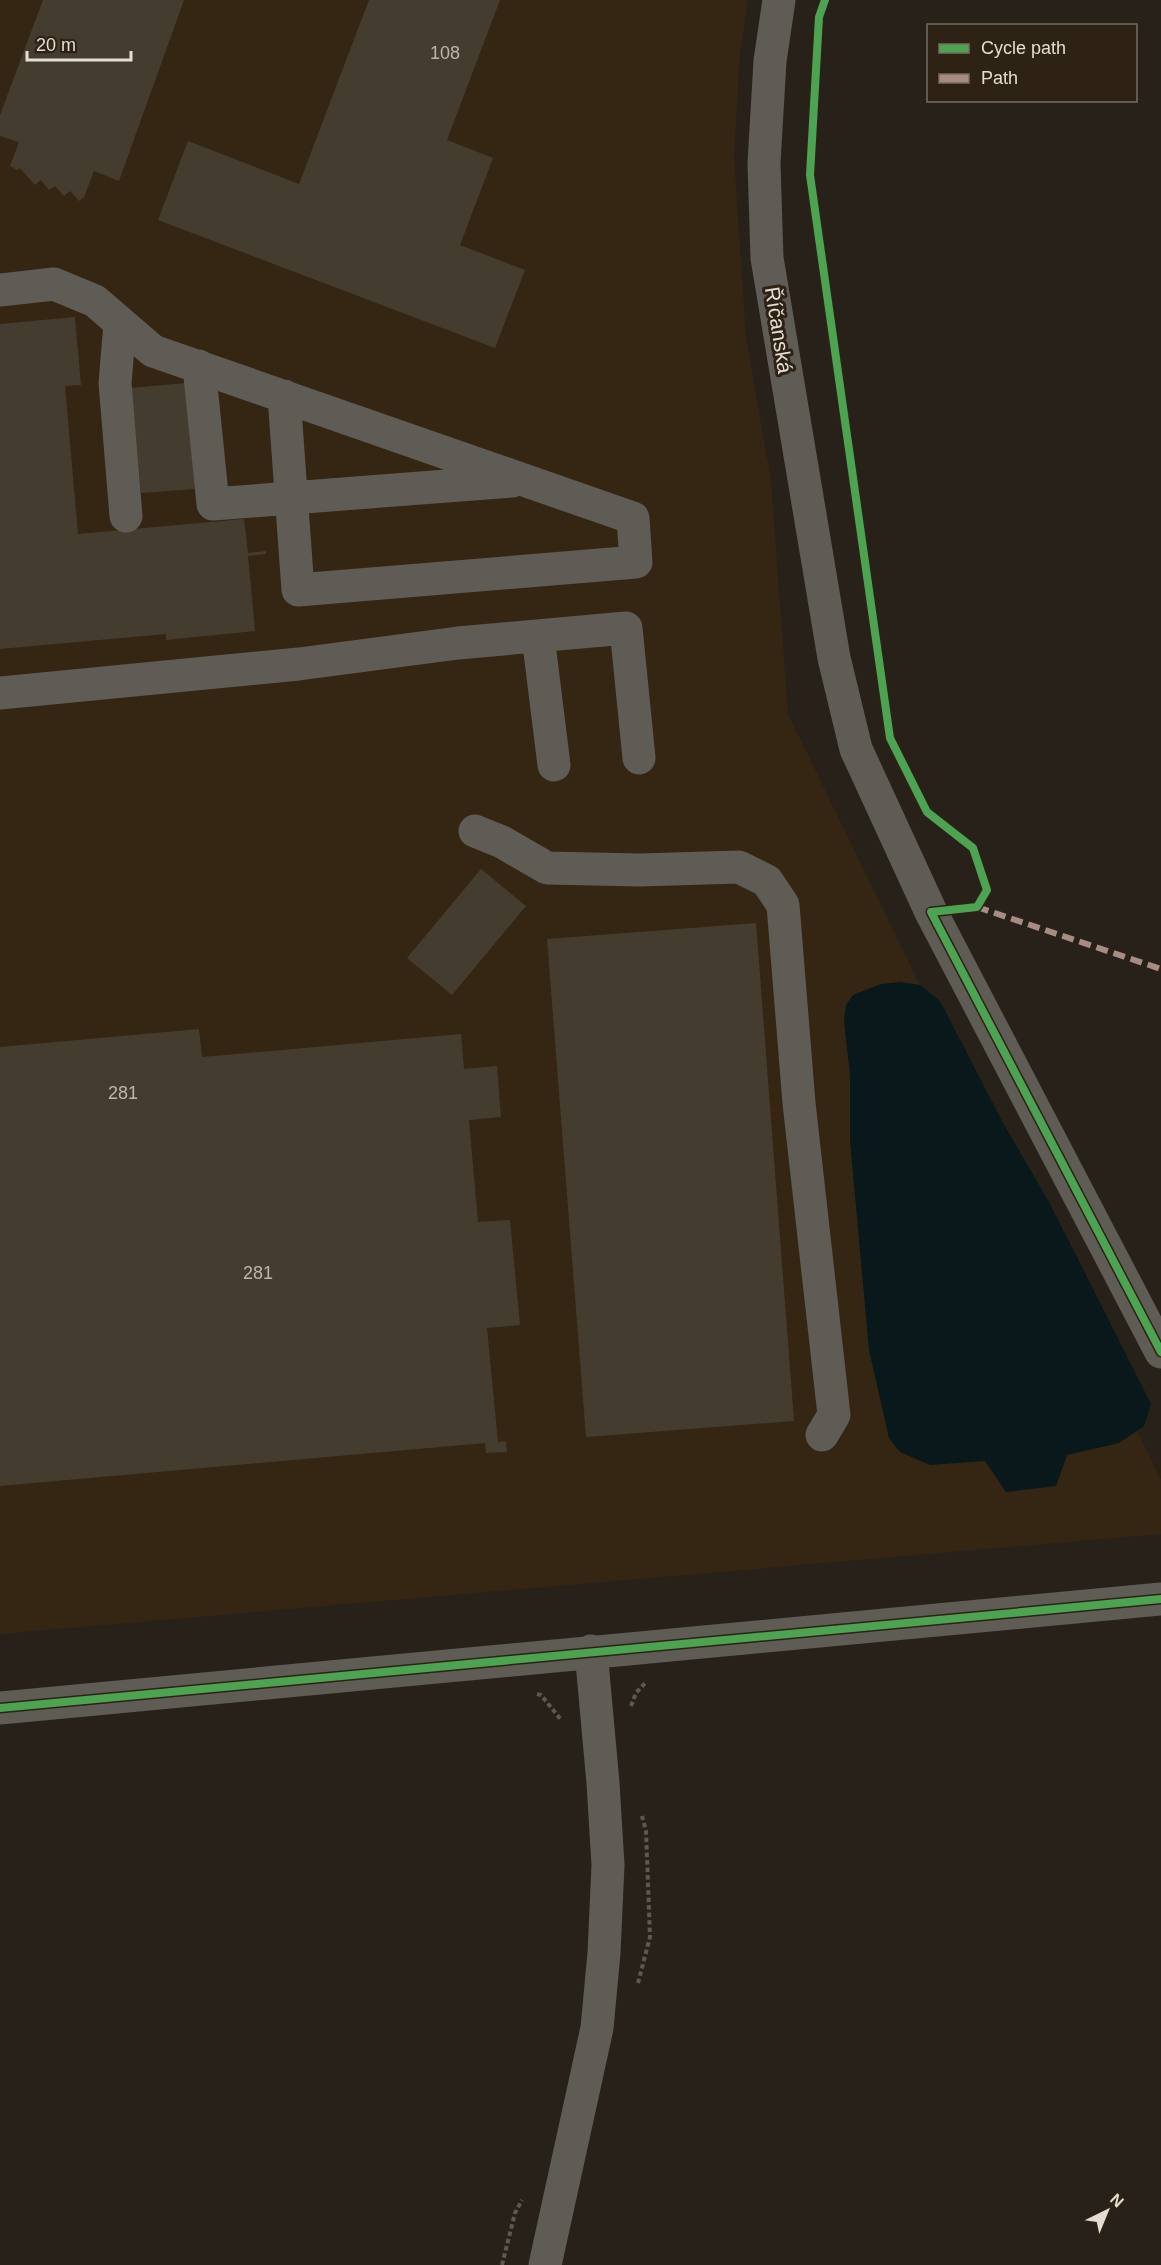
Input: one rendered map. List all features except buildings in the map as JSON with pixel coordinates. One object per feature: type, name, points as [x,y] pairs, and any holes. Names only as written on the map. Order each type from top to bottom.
[{"type":"street","name":"Říčanská","points":[[779,0],[770,61],[764,163],[767,258],[834,658],[856,749],[926,901],[1161,1352]]},
{"type":"street","points":[[0,290],[54,284],[95,301],[153,351],[199,366],[633,518],[636,562],[298,590],[284,396]]},
{"type":"street","points":[[120,324],[115,383],[126,516]]},
{"type":"street","points":[[199,366],[213,504],[524,480]]},
{"type":"street","points":[[0,693],[299,664],[458,643],[626,628],[639,758]]},
{"type":"street","points":[[538,636],[554,765]]},
{"type":"street","points":[[474,831],[502,842],[547,868],[640,870],[739,867],[767,881],[783,905],[799,1103],[834,1415],[822,1435]]},
{"type":"street","points":[[0,1708],[1161,1599]]},
{"type":"street","points":[[545,2265],[597,2028],[604,1953],[608,1865],[591,1651]]},
{"type":"path","points":[[533,1694],[542,1695],[568,1728]]},
{"type":"path","points":[[502,2265],[515,2213],[525,2194]]},
{"type":"shaded area","points":[[0,0],[748,0],[740,54],[734,157],[746,337],[771,480],[788,714],[1161,1480],[1161,1534],[0,1634]]},
{"type":"shaded area","points":[[900,982],[920,985],[940,1001],[1003,1123],[1049,1202],[1151,1404],[1144,1426],[1119,1443],[1067,1455],[1056,1486],[1006,1492],[985,1461],[930,1465],[900,1452],[889,1438],[869,1350],[850,1141],[850,1075],[844,1021],[846,1005],[853,995],[881,984]]},
{"type":"marked path","points":[[977,907],[1161,969]]},
{"type":"cycle path","points":[[825,0],[819,17],[810,175],[890,738],[927,812],[973,848],[987,890],[977,907],[931,912],[1161,1352]]},
{"type":"cycle path","points":[[0,1708],[1161,1599]]}]
